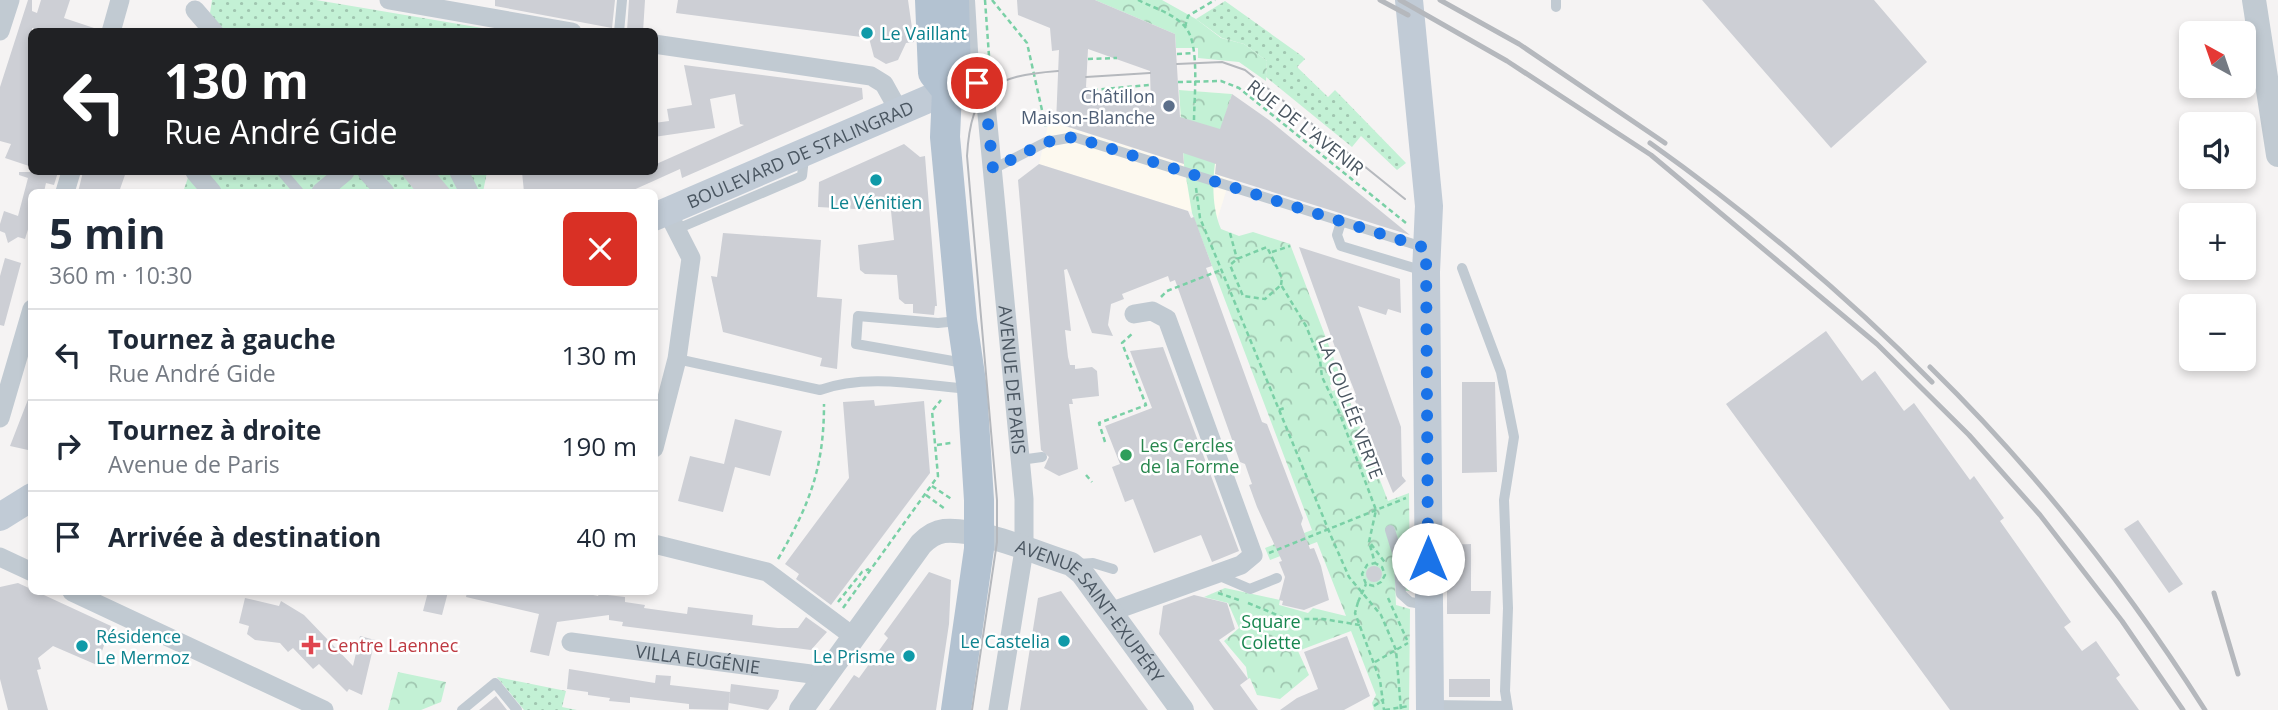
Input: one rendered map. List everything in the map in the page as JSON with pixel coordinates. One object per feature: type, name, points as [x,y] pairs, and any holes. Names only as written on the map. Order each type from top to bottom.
[{"type":"main road","points":[[930,0],[933,73],[947,91]]},
{"type":"main road","points":[[954,0],[956,77],[947,91],[945,137],[962,320],[971,376],[979,536],[956,710]]},
{"type":"main road","points":[[1409,0],[1429,206],[1426,260],[1430,707]]},
{"type":"main road","name":"BOULEVARD DE STALINGRAD","points":[[666,219],[805,151],[947,91]]},
{"type":"main road","points":[[0,497],[28,488]]},
{"type":"main road","points":[[0,517],[28,500]]},
{"type":"street","points":[[0,31],[10,0]]},
{"type":"street","points":[[112,28],[120,0]]},
{"type":"street","points":[[389,0],[460,6],[555,28]]},
{"type":"street","points":[[2254,0],[2278,155]]},
{"type":"street","points":[[195,10],[211,28]]},
{"type":"street","points":[[658,45],[871,76],[884,85],[899,111]]},
{"type":"street","name":"AVENUE DE PARIS","points":[[947,91],[977,83],[986,104],[1020,460],[1024,550],[998,710]]},
{"type":"street","points":[[198,175],[209,189]]},
{"type":"street","points":[[325,189],[341,175]]},
{"type":"street","points":[[370,175],[381,189]]},
{"type":"street","points":[[658,433],[677,359],[691,258],[666,219]]},
{"type":"street","points":[[1110,612],[1215,583],[1253,555],[1167,319],[1143,312]]},
{"type":"street","points":[[0,418],[28,323]]},
{"type":"street","name":"AVENUE SAINT-EXUPÉRY","points":[[801,710],[923,541],[933,534],[947,531],[979,536],[1071,564],[1082,573],[1182,710]]},
{"type":"street","points":[[658,545],[767,572],[854,637]]},
{"type":"street","points":[[0,557],[28,570]]},
{"type":"street","points":[[78,595],[324,710]]},
{"type":"street","name":"VILLA EUGÉNIE","points":[[571,642],[826,676]]},
{"type":"lane","points":[[619,28],[622,0]]},
{"type":"lane","points":[[947,91],[970,74],[974,67],[970,0]]},
{"type":"lane","points":[[993,169],[1046,142],[1074,137],[1341,222],[1426,260]]},
{"type":"lane","points":[[285,175],[296,189]]},
{"type":"lane","points":[[1341,222],[1337,235],[1341,246],[1426,260]]},
{"type":"lane","points":[[1430,707],[1508,708],[1505,691],[1508,598],[1503,500],[1514,437],[1501,372],[1462,268]]},
{"type":"lane","points":[[962,320],[938,323],[858,316],[856,344],[971,376]]},
{"type":"lane","points":[[677,359],[820,390],[835,384],[971,376]]},
{"type":"lane","points":[[1020,460],[1042,457]]},
{"type":"lane","points":[[1390,530],[1398,556],[1401,594],[1410,603],[1428,605]]},
{"type":"lane","points":[[1071,564],[1093,563],[1113,569]]},
{"type":"lane","points":[[1215,583],[1250,589],[1277,578]]},
{"type":"lane","points":[[462,710],[495,683],[517,710]]},
{"type":"path","points":[[985,0],[990,73]]},
{"type":"path","points":[[992,0],[1027,43],[1046,120],[1046,142]]},
{"type":"path","points":[[1138,0],[1185,27],[1192,39],[1194,121]]},
{"type":"path","points":[[1185,27],[1188,16],[1216,0]]},
{"type":"path","points":[[1177,54],[1193,53]]},
{"type":"path","points":[[1088,59],[1117,58]]},
{"type":"path","name":"RUE DE L'AVENIR","points":[[1178,82],[1221,81],[1254,98],[1406,223]]},
{"type":"path","points":[[1093,90],[1150,85]]},
{"type":"path","points":[[1195,177],[1200,218],[1329,530],[1349,577],[1381,615],[1395,650],[1401,710]]},
{"type":"path","points":[[1230,233],[1237,259]]},
{"type":"path","points":[[1272,252],[1290,246]]},
{"type":"path","points":[[1267,247],[1272,252],[1282,278],[1281,285],[1265,299],[1243,296],[1230,265],[1237,259],[1267,247]]},
{"type":"path","points":[[1105,442],[1098,423],[1146,405],[1122,343],[1143,312],[1167,291],[1221,270]]},
{"type":"path","points":[[1224,276],[1233,273]]},
{"type":"path","name":"LA COULÉE VERTE","points":[[1281,285],[1306,326],[1320,360],[1326,389],[1339,412],[1376,510]]},
{"type":"path","points":[[767,572],[779,558],[793,531],[820,465],[825,434],[824,397],[820,390]]},
{"type":"path","points":[[869,581],[846,613],[842,610],[938,476],[932,411],[941,400]]},
{"type":"path","points":[[1279,410],[1287,407]]},
{"type":"path","points":[[936,446],[954,442]]},
{"type":"path","points":[[1086,475],[1092,482]]},
{"type":"path","points":[[932,485],[953,500]]},
{"type":"path","points":[[926,495],[945,509]]},
{"type":"path","points":[[1253,555],[1260,556],[1409,497]]},
{"type":"path","points":[[1375,563],[1369,542],[1376,510]]},
{"type":"path","points":[[1366,584],[1374,586],[1381,582],[1385,575],[1382,567],[1375,563],[1367,565],[1362,574],[1366,584],[1355,613],[1374,662],[1384,699],[1384,710]]},
{"type":"path","points":[[832,610],[862,572],[871,568]]},
{"type":"path","points":[[1215,583],[1287,619],[1360,625]]},
{"type":"path","points":[[1374,662],[1408,643]]},
{"type":"path","points":[[1374,706],[1384,699]]},
{"type":"shaded area","points":[[1179,90],[1232,94],[1220,129],[1215,174],[1230,179],[1217,220],[1039,164],[1049,121],[1183,164]]},
{"type":"green space","points":[[212,0],[316,0],[482,28],[220,28],[210,13]]},
{"type":"green space","points":[[1095,0],[1162,0],[1196,19],[1221,38],[1244,44],[1267,61],[1266,81],[1239,62],[1198,58],[1198,48],[1176,48],[1175,34]]},
{"type":"green space","points":[[1225,1],[1302,56],[1305,59],[1297,67],[1328,97],[1335,90],[1406,163],[1397,170],[1361,136],[1352,147],[1266,77],[1267,61],[1244,44],[1222,38],[1196,19]]},
{"type":"green space","name":"Square Colette","points":[[1179,90],[1232,94],[1215,162],[1214,197],[1221,229],[1239,236],[1253,232],[1290,244],[1342,380],[1330,385],[1332,391],[1336,390],[1338,397],[1347,394],[1388,501],[1409,493],[1410,591],[1405,591],[1403,555],[1394,529],[1386,532],[1394,556],[1396,605],[1410,609],[1409,710],[1374,710],[1372,703],[1376,695],[1351,631],[1298,651],[1309,675],[1280,699],[1257,695],[1250,678],[1248,679],[1246,667],[1224,641],[1239,628],[1228,603],[1204,597],[1225,588],[1280,600],[1279,605],[1308,613],[1313,608],[1346,616],[1317,542],[1270,560],[1265,548],[1312,530],[1192,213],[1184,165]]},
{"type":"green space","points":[[189,175],[486,175],[484,189],[184,189]]},
{"type":"green space","points":[[398,672],[446,682],[441,702],[421,710],[388,710]]},
{"type":"green space","points":[[497,677],[566,691],[562,707],[577,710],[524,710]]},
{"type":"building","points":[[28,0],[32,0],[32,11],[37,13],[41,0],[70,0],[64,18],[94,28],[28,28],[28,166],[5,158],[11,144],[0,141],[0,87]]},
{"type":"building","points":[[495,0],[615,0],[612,28],[495,6]]},
{"type":"building","points":[[629,0],[645,0],[643,28],[627,28]]},
{"type":"building","name":"Le Vaillant","points":[[678,0],[908,0],[914,42],[906,43],[898,60],[886,64],[874,57],[869,38],[676,13]]},
{"type":"building","points":[[1017,0],[1095,0],[1175,34],[1180,117],[1220,129],[1232,94],[1269,120],[1410,235],[1215,174],[1216,164],[1183,153],[1184,164],[1056,123],[1059,50],[1052,51],[1050,28],[1018,15]],"holes":[[[1088,49],[1150,71],[1151,107],[1134,97],[1128,100],[1086,87]]]},
{"type":"building","points":[[1702,0],[1874,0],[1927,62],[1831,148]]},
{"type":"building","points":[[684,65],[862,88],[863,99],[682,178],[680,169],[636,189],[524,189],[522,175],[658,175],[658,163],[744,125],[740,124],[735,94],[710,99],[715,128],[658,136],[658,122],[669,121],[667,109],[692,105]]},
{"type":"building","points":[[904,144],[920,157],[925,156],[937,306],[934,315],[913,313],[913,304],[905,304],[899,299],[897,275],[865,274],[860,270],[858,245],[894,240],[891,211],[818,207],[819,182]]},
{"type":"building","points":[[1039,164],[1188,211],[1191,218],[1194,217],[1212,266],[1206,268],[1262,422],[1267,424],[1303,518],[1301,524],[1310,549],[1314,548],[1321,566],[1329,600],[1304,610],[1282,605],[1283,601],[1279,600],[1285,577],[1279,562],[1282,561],[1257,507],[1245,464],[1240,462],[1175,280],[1170,282],[1168,276],[1122,294],[1124,299],[1111,304],[1108,325],[1113,336],[1092,333],[1067,269],[1064,270],[1071,331],[1065,330],[1070,365],[1075,365],[1075,369],[1092,367],[1097,371],[1099,396],[1072,399],[1073,404],[1069,404],[1078,469],[1059,476],[1044,468],[1049,457],[1041,450],[1018,180]]},
{"type":"building","points":[[19,172],[28,172],[28,175],[57,175],[54,185],[46,183],[45,189],[28,189],[28,230],[25,239],[18,237],[8,243],[5,233],[0,231],[0,224],[4,211],[18,216],[28,178],[19,175]]},
{"type":"building","points":[[82,175],[125,175],[120,189],[79,189]]},
{"type":"building","points":[[402,175],[438,175],[449,189],[414,189]]},
{"type":"building","points":[[723,233],[821,240],[817,297],[842,299],[837,369],[820,366],[822,358],[723,332],[711,276],[717,277]]},
{"type":"building","points":[[1299,247],[1400,279],[1401,313],[1388,309],[1386,315],[1358,306],[1401,427],[1402,476],[1406,481],[1393,493],[1353,396],[1356,395],[1338,349],[1336,350]]},
{"type":"building","points":[[5,258],[21,263],[4,326],[0,325],[0,276]]},
{"type":"building","points":[[1826,331],[1862,381],[1875,371],[1904,411],[1914,403],[1970,480],[1974,476],[2004,518],[2000,521],[2071,622],[2064,627],[2082,651],[2096,641],[2120,675],[2116,678],[2139,710],[1950,710],[1726,404]]},
{"type":"building","points":[[1163,347],[1239,551],[1212,562],[1201,535],[1154,553],[1133,499],[1125,502],[1112,467],[1120,464],[1105,426],[1152,408],[1130,351]]},
{"type":"building","points":[[1462,382],[1495,382],[1497,472],[1462,473]]},
{"type":"building","points":[[28,400],[28,450],[10,446]]},
{"type":"building","points":[[874,400],[875,406],[924,401],[930,473],[831,605],[796,579],[799,574],[785,564],[849,478],[843,402]]},
{"type":"building","points":[[735,419],[782,431],[770,476],[735,467],[723,512],[678,501],[690,456],[724,464]]},
{"type":"building","points":[[2138,520],[2183,584],[2169,593],[2124,529]]},
{"type":"building","points":[[1471,544],[1471,591],[1491,591],[1490,614],[1447,614],[1447,545]]},
{"type":"building","points":[[1371,566],[1377,566],[1382,574],[1380,580],[1371,582],[1366,577],[1366,571]]},
{"type":"building","name":"Le Prisme","points":[[929,572],[951,580],[949,624],[936,710],[829,710],[854,675],[859,678],[888,638],[884,634]]},
{"type":"building","name":"Résidence Le Mermoz","points":[[18,583],[28,588],[28,595],[44,595],[111,626],[97,665],[53,646],[38,658],[41,669],[37,670],[48,710],[8,710],[0,679],[0,587]]},
{"type":"building","name":"Le Castelia","points":[[1061,591],[1148,710],[1020,710],[1038,598]]},
{"type":"building","points":[[427,595],[447,595],[442,615],[423,611]]},
{"type":"building","points":[[608,595],[625,597],[625,602],[645,605],[644,608],[687,614],[688,607],[753,615],[752,625],[778,628],[798,628],[806,617],[827,632],[811,650],[622,626],[623,622],[609,620],[609,615],[557,622],[549,656],[530,652],[539,614],[466,597]]},
{"type":"building","points":[[1194,595],[1227,603],[1235,629],[1219,640],[1248,679],[1240,685],[1258,710],[1214,710],[1159,634],[1163,606]]},
{"type":"building","name":"Centre Laennec","points":[[245,598],[279,606],[281,601],[304,615],[353,666],[360,636],[375,640],[362,695],[349,689],[347,692],[319,664],[313,669],[293,648],[288,652],[280,643],[255,640],[247,634],[249,626],[239,623]]},
{"type":"building","points":[[1347,636],[1370,696],[1344,710],[1280,710],[1297,698],[1318,689],[1304,652]]},
{"type":"building","points":[[569,669],[655,683],[656,675],[671,676],[670,685],[730,692],[728,710],[689,709],[689,704],[630,697],[630,703],[609,701],[610,698],[567,689]]},
{"type":"building","points":[[1449,679],[1490,679],[1490,697],[1449,697]]},
{"type":"building","points":[[731,684],[779,690],[777,698],[768,710],[729,703]]},
{"type":"building","points":[[496,696],[507,710],[479,710]]},
{"type":"tram line","points":[[1177,64],[1222,62],[1245,70],[1405,199]]},
{"type":"tram line","points":[[972,710],[997,542],[997,500],[967,156],[969,133],[980,101],[990,90],[1017,77],[1058,71]]},
{"type":"tram line","points":[[1086,77],[1150,73]]},
{"type":"railway","points":[[1380,0],[1408,15]]},
{"type":"railway","points":[[1400,0],[1507,61],[1651,155],[1877,344],[1969,435],[2040,515],[2122,621],[2183,710]]},
{"type":"railway","points":[[1440,0],[1519,44],[1665,143]]},
{"type":"railway","points":[[1650,143],[1796,256],[1932,382]]},
{"type":"railway","points":[[1930,367],[2006,446],[2077,531],[2144,619],[2205,710]]},
{"type":"railway","points":[[2214,593],[2238,674]]},
{"type":"place","name":"Le Vaillant","points":[[867,33]]},
{"type":"place","name":"Châtillon Maison-Blanche","points":[[1169,106]]},
{"type":"place","name":"Le Vénitien","points":[[876,180]]},
{"type":"place","name":"Les Cercles de la Forme","points":[[1126,455]]},
{"type":"place","name":"Le Castelia","points":[[1064,641]]},
{"type":"place","name":"Centre Laennec","points":[[311,645]]},
{"type":"place","name":"Résidence Le Mermoz","points":[[82,646]]},
{"type":"place","name":"Le Prisme","points":[[909,656]]},
{"type":"route","points":[[977,83],[986,104],[993,169],[1046,142],[1074,137],[1181,173],[1426,248],[1428,559]]}]
